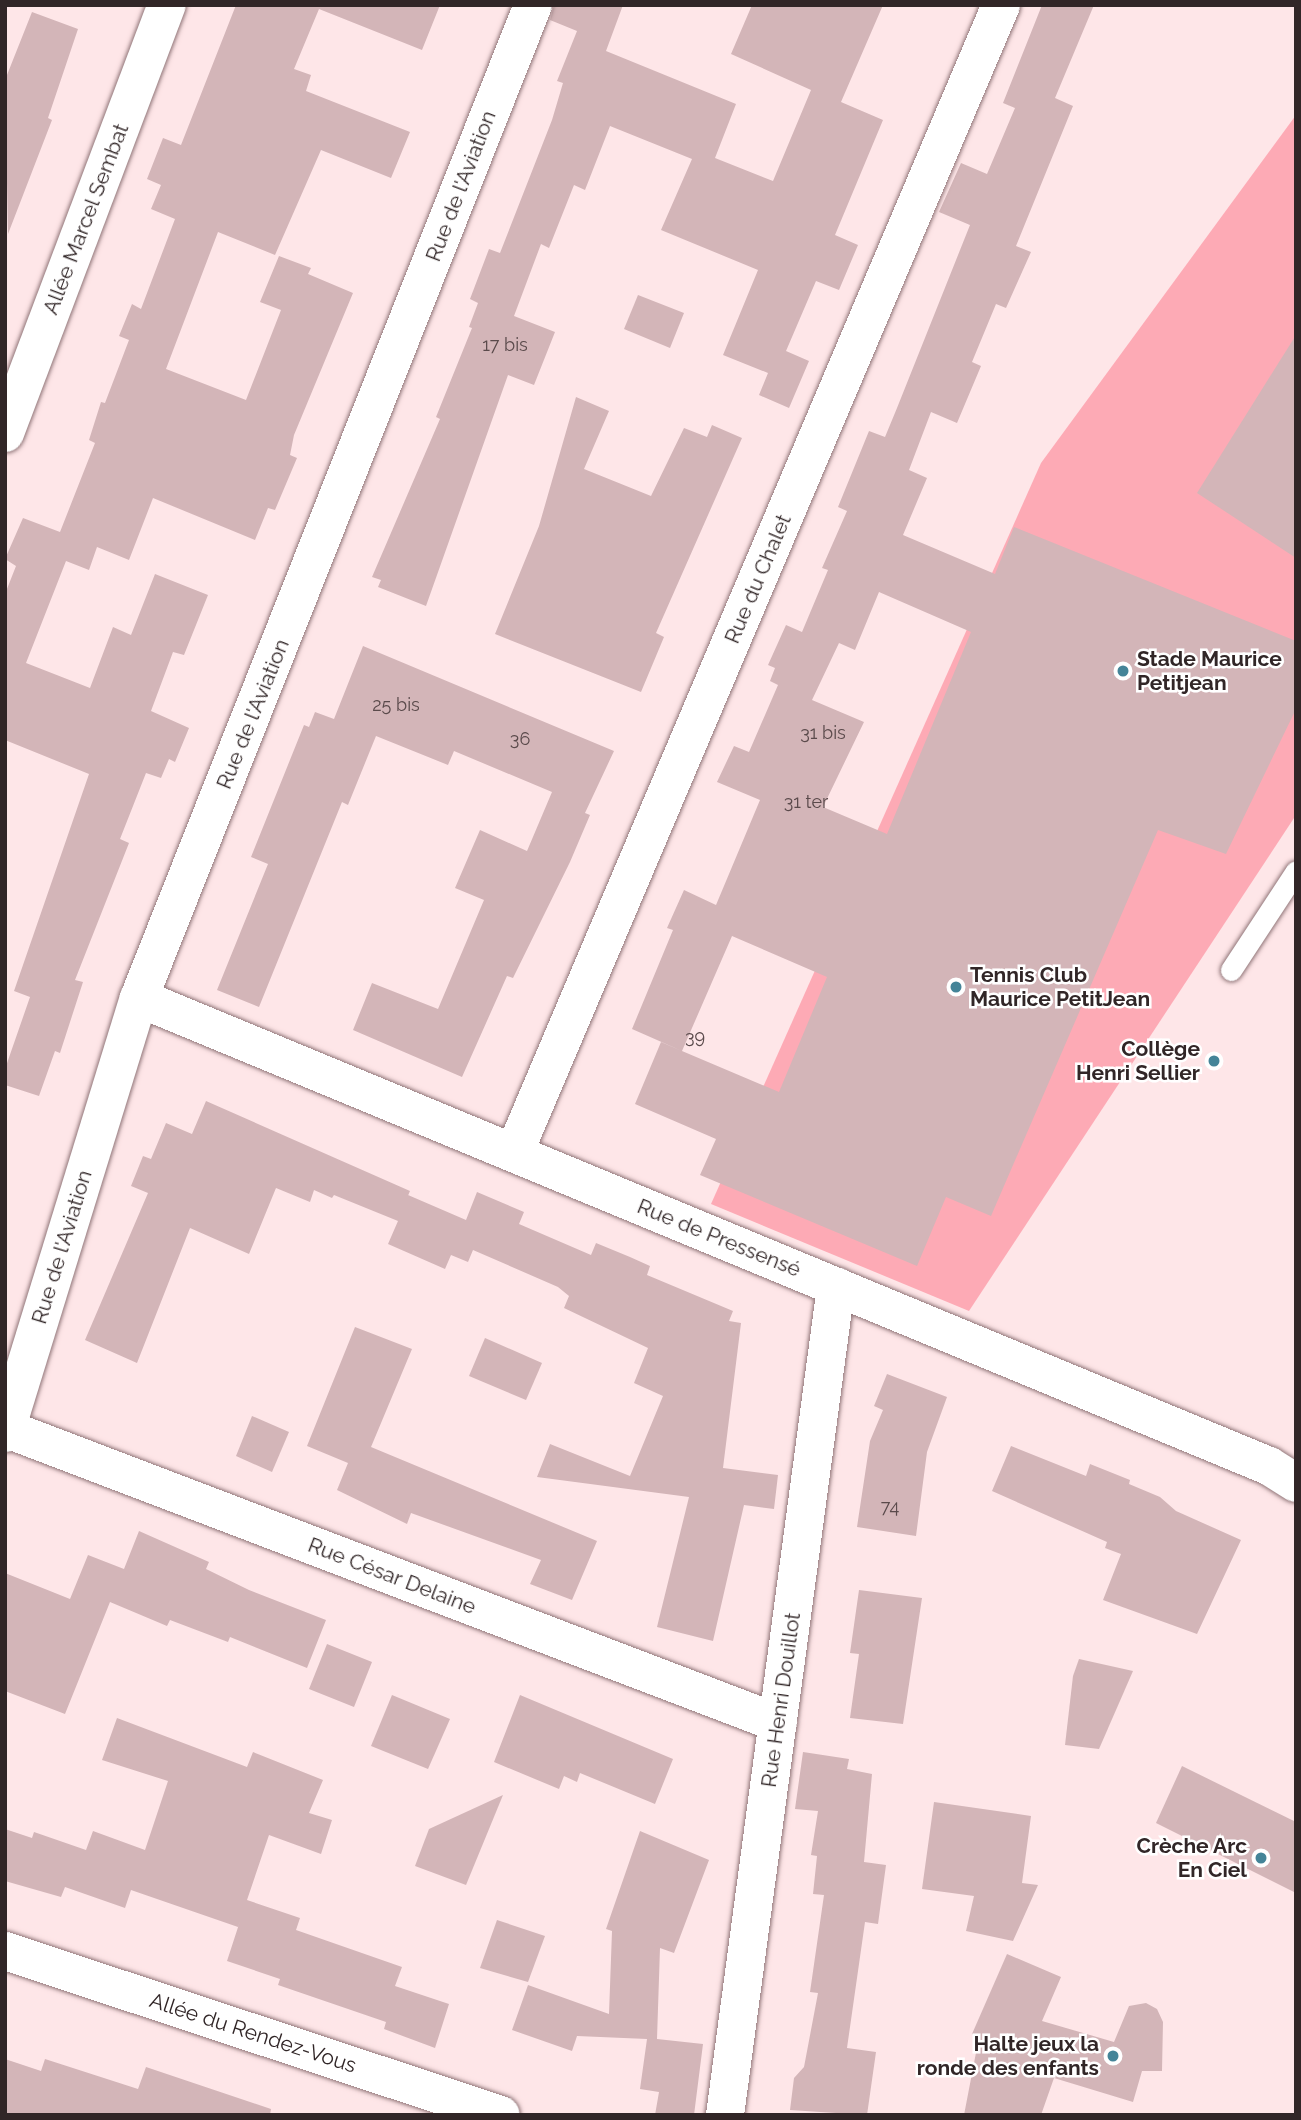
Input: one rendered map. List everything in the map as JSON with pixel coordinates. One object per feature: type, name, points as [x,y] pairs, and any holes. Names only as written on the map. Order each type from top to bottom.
[{"type":"street","name":"Allée Marcel Sembat","points":[[5,433],[167,5]]},
{"type":"street","name":"Rue de l'Aviation","points":[[6,1431],[139,998],[533,5]]},
{"type":"street","name":"Rue du Chalet","points":[[514,1153],[1001,5]]},
{"type":"street","name":"Rue de Pressensé","points":[[139,998],[1269,1466],[1296,1483]]},
{"type":"street","name":"Rue Henri Douillot","points":[[725,2115],[836,1286]]},
{"type":"street","name":"Rue César Delaine","points":[[6,1431],[778,1724]]},
{"type":"street","name":"Allée du Rendez-Vous","points":[[5,1951],[501,2115]]},
{"type":"lane","points":[[1231,970],[1296,871]]},
{"type":"shaded area","name":"Stade Maurice Petitjean","points":[[1296,115],[1296,815],[969,1311],[711,1204],[1041,463]]},
{"type":"building","points":[[236,5],[440,5],[422,50],[319,9],[294,69],[311,75],[306,91],[410,132],[391,178],[321,150],[275,255],[218,232],[166,369],[246,400],[281,310],[260,302],[279,256],[311,268],[308,274],[353,293],[294,435],[290,455],[297,458],[275,510],[268,508],[255,540],[153,498],[129,560],[97,547],[89,570],[66,561],[26,663],[90,688],[113,627],[131,635],[155,574],[208,595],[184,655],[173,652],[151,711],[189,728],[175,762],[169,759],[161,778],[146,773],[120,839],[129,843],[75,980],[83,982],[60,1053],[55,1051],[39,1096],[5,1085],[5,1069],[30,997],[14,991],[89,774],[5,740],[5,594],[16,566],[5,559],[23,518],[60,532],[95,443],[89,440],[101,402],[105,403],[129,340],[119,336],[132,304],[141,309],[175,219],[151,209],[161,185],[147,179],[163,138],[181,145]]},
{"type":"building","points":[[554,5],[623,5],[606,51],[736,104],[715,158],[773,181],[811,90],[731,54],[752,5],[883,5],[841,102],[883,120],[835,235],[858,245],[839,290],[816,281],[786,351],[809,361],[789,408],[759,395],[768,373],[723,355],[758,270],[661,230],[692,159],[610,126],[585,190],[574,185],[549,248],[541,244],[514,316],[555,332],[534,385],[508,375],[426,606],[378,587],[381,580],[372,577],[440,419],[436,417],[472,328],[469,327],[478,303],[470,299],[489,249],[500,253],[552,120],[563,83],[557,81],[577,31],[550,20]]},
{"type":"building","name":"Stade Maurice Petitjean","points":[[1042,5],[1094,5],[1055,98],[1073,106],[1016,246],[1031,252],[1006,308],[996,304],[972,362],[981,366],[957,423],[931,412],[909,470],[927,478],[903,535],[995,574],[1014,527],[1296,641],[1296,709],[1226,854],[1158,830],[991,1216],[946,1197],[917,1266],[700,1175],[716,1139],[635,1104],[661,1042],[682,1051],[632,1029],[673,930],[667,928],[684,890],[716,905],[760,800],[717,782],[734,746],[749,752],[778,685],[770,681],[775,668],[768,665],[786,625],[802,632],[828,570],[822,568],[847,511],[838,507],[869,431],[885,437],[970,225],[939,212],[961,163],[987,174],[1015,108],[1003,103]],"holes":[[[879,592],[971,632],[887,834],[823,807],[864,722],[812,700],[839,643],[855,650]],[[732,936],[827,977],[779,1092],[682,1051]]]},
{"type":"building","points":[[32,12],[78,29],[48,118],[52,120],[8,234],[5,80]]},
{"type":"building","points":[[638,295],[684,313],[670,348],[624,329]]},
{"type":"building","points":[[1296,335],[1296,558],[1197,493]]},
{"type":"building","points":[[576,397],[609,411],[584,469],[651,496],[684,428],[707,437],[712,425],[742,438],[656,633],[664,637],[641,692],[495,634],[539,526]]},
{"type":"building","points":[[363,646],[614,751],[585,813],[590,815],[570,862],[513,978],[507,976],[462,1077],[353,1030],[372,983],[438,1009],[484,900],[455,888],[480,830],[527,851],[552,792],[454,751],[448,765],[376,736],[348,805],[342,802],[259,1007],[217,990],[268,864],[251,857],[304,725],[309,727],[315,712],[334,719]]},
{"type":"building","points":[[206,1101],[410,1191],[408,1195],[466,1220],[477,1192],[524,1212],[519,1224],[591,1255],[596,1243],[650,1266],[647,1275],[733,1311],[729,1321],[741,1323],[723,1468],[778,1475],[774,1509],[744,1505],[713,1641],[657,1627],[689,1497],[537,1477],[550,1444],[630,1476],[663,1396],[634,1383],[648,1348],[564,1308],[569,1296],[558,1287],[473,1250],[468,1262],[451,1255],[445,1269],[388,1244],[398,1221],[334,1195],[332,1198],[314,1190],[310,1202],[276,1188],[249,1254],[190,1228],[137,1363],[85,1340],[148,1193],[131,1186],[143,1156],[151,1159],[166,1123],[192,1134]]},
{"type":"building","points":[[355,1327],[412,1349],[371,1447],[597,1541],[572,1600],[530,1584],[541,1560],[411,1513],[407,1524],[337,1490],[348,1463],[307,1446]]},
{"type":"building","points":[[485,1338],[542,1363],[526,1400],[469,1376]]},
{"type":"building","points":[[887,1374],[947,1397],[927,1452],[916,1536],[857,1527],[870,1441],[883,1410],[874,1406]]},
{"type":"building","points":[[252,1416],[289,1432],[272,1472],[236,1456]]},
{"type":"building","points":[[1011,1446],[1086,1476],[1090,1464],[1130,1480],[1129,1484],[1160,1497],[1176,1511],[1241,1540],[1197,1634],[1103,1600],[1121,1554],[1105,1548],[1107,1542],[992,1491]]},
{"type":"building","points":[[139,1531],[209,1562],[206,1569],[249,1590],[326,1620],[307,1668],[230,1637],[228,1642],[170,1620],[167,1626],[110,1602],[65,1714],[5,1691],[5,1573],[70,1599],[88,1555],[124,1569]]},
{"type":"building","points":[[859,1590],[922,1598],[903,1724],[850,1718],[859,1654],[850,1653]]},
{"type":"building","points":[[327,1644],[372,1662],[354,1707],[309,1689]]},
{"type":"building","points":[[1079,1659],[1133,1671],[1099,1749],[1065,1745],[1073,1676]]},
{"type":"building","points":[[392,1695],[450,1719],[428,1769],[371,1746]]},
{"type":"building","points":[[520,1695],[673,1759],[655,1804],[580,1773],[577,1782],[564,1776],[559,1789],[494,1762]]},
{"type":"building","points":[[117,1718],[247,1767],[253,1752],[323,1780],[309,1813],[332,1820],[321,1854],[269,1835],[247,1900],[300,1918],[296,1930],[402,1967],[395,1986],[449,2004],[435,2048],[384,2029],[386,2022],[278,1985],[280,1979],[227,1961],[241,1918],[238,1927],[131,1890],[125,1908],[65,1887],[61,1897],[5,1881],[5,1829],[32,1838],[34,1832],[86,1850],[93,1831],[145,1850],[168,1781],[102,1760]]},
{"type":"building","points":[[803,1752],[849,1759],[847,1769],[872,1774],[864,1862],[886,1865],[878,1924],[865,1922],[847,2048],[876,2052],[867,2115],[790,2110],[794,2078],[804,2067],[818,1993],[810,1992],[824,1895],[813,1894],[817,1856],[811,1855],[818,1811],[795,1809]]},
{"type":"building","name":"Crèche Arc En Ciel","points":[[1182,1766],[1296,1822],[1296,1893],[1156,1823]]},
{"type":"building","points":[[503,1795],[466,1885],[415,1866],[429,1829]]},
{"type":"building","points":[[934,1802],[1031,1816],[1022,1883],[1038,1885],[1013,1941],[966,1931],[974,1896],[922,1889]]},
{"type":"building","points":[[640,1831],[709,1860],[674,1953],[660,1948],[657,2039],[703,2044],[694,2115],[655,2115],[659,2092],[640,2089],[647,2039],[577,2036],[572,2051],[512,2030],[528,1985],[609,2014],[612,1931],[606,1929]]},
{"type":"building","points":[[497,1920],[545,1936],[528,1982],[480,1968]]},
{"type":"building","points":[[1007,1954],[1061,1977],[1042,2021],[1114,2042],[1129,2006],[1146,2003],[1157,2009],[1163,2022],[1162,2071],[1142,2071],[1133,2102],[1054,2078],[1041,2115],[964,2115],[979,2037],[972,2034]]},
{"type":"building","points":[[5,2059],[41,2071],[45,2059],[138,2089],[146,2067],[271,2109],[270,2115],[5,2115]]},
{"type":"place","name":"Stade Maurice Petitjean","points":[[1123,671]]},
{"type":"place","name":"Tennis Club Maurice PetitJean","points":[[956,987]]},
{"type":"place","name":"Collège Henri Sellier","points":[[1214,1061]]},
{"type":"place","name":"Crèche Arc En Ciel","points":[[1261,1858]]},
{"type":"place","name":"Halte jeux la ronde des enfants","points":[[1113,2056]]}]
